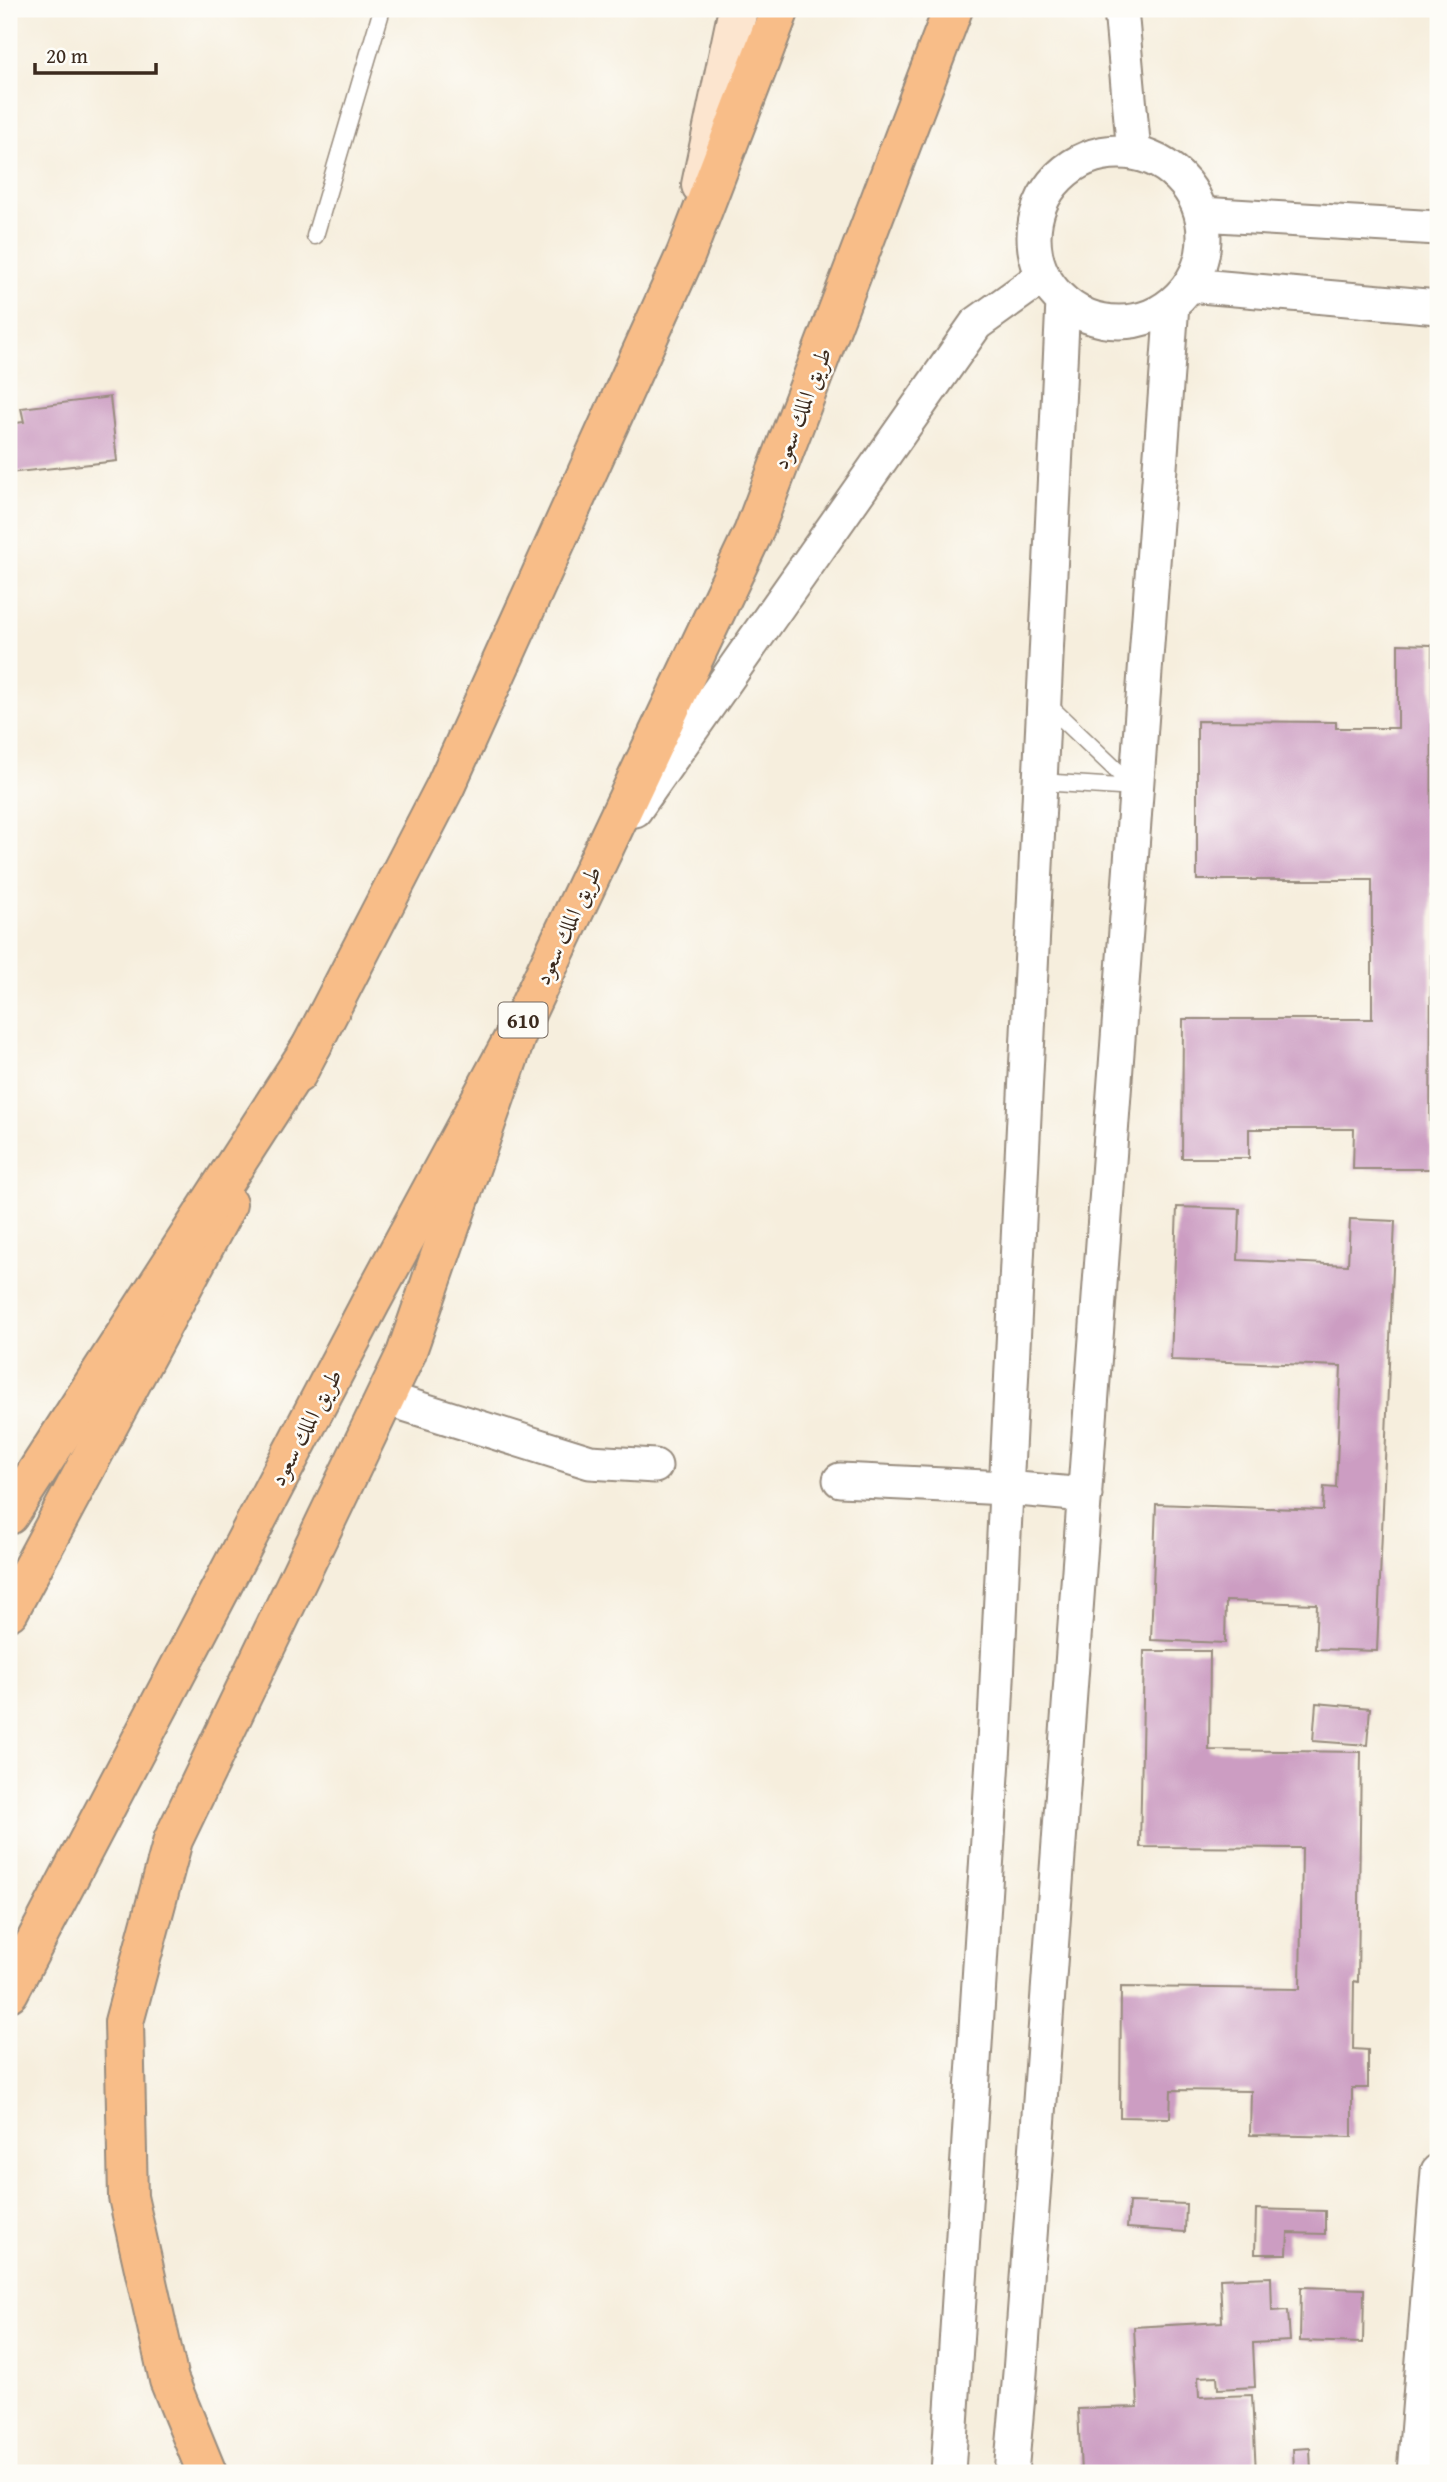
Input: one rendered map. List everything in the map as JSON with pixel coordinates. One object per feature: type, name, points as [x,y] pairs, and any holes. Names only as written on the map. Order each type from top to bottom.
[{"type":"main road","points":[[686,254],[738,9]]},
{"type":"main road","points":[[9,1611],[313,1045],[445,787],[686,254],[780,9]]},
{"type":"main road","name":"طريق الملك سعود","points":[[9,1992],[377,1290],[519,1028],[753,533],[953,9]]},
{"type":"main road","points":[[206,2473],[169,2380],[128,2197],[124,2022],[173,1840],[406,1354],[519,1028]]},
{"type":"main road","points":[[9,1515],[313,1045]]},
{"type":"street","points":[[1121,9],[1134,153]]},
{"type":"street","points":[[948,2473],[994,1743],[1044,701],[1053,289],[1035,250],[1035,224],[1043,198],[1059,176],[1082,161],[1108,153],[1134,153],[1157,161],[1177,174],[1192,192],[1201,214],[1205,239],[1200,263],[1181,294],[1146,317],[1117,322],[1088,317],[1053,289]]},
{"type":"street","points":[[1201,214],[1438,228]]},
{"type":"street","points":[[593,869],[976,324],[1053,289]]},
{"type":"street","points":[[1181,294],[1438,307]]},
{"type":"street","points":[[1010,2473],[1020,2373],[1085,1495],[1181,294]]},
{"type":"street","points":[[385,1398],[590,1462],[655,1466]]},
{"type":"street","points":[[841,1480],[1006,1488],[1085,1495]]},
{"type":"street","points":[[1414,2473],[1438,2171]]},
{"type":"lane","points":[[315,236],[382,9]]},
{"type":"lane","points":[[1040,782],[1135,788],[1044,701]]},
{"type":"building","points":[[110,397],[117,461],[9,473],[9,424],[24,422],[21,408]]},
{"type":"building","points":[[1398,644],[1432,645],[1430,1169],[1353,1169],[1354,1129],[1249,1129],[1249,1158],[1182,1158],[1183,1019],[1372,1019],[1372,880],[1197,880],[1197,721],[1336,722],[1336,728],[1398,728]]},
{"type":"building","points":[[1177,1207],[1240,1209],[1238,1260],[1348,1265],[1350,1219],[1395,1221],[1377,1651],[1315,1649],[1317,1604],[1226,1601],[1225,1643],[1151,1640],[1156,1504],[1323,1510],[1324,1487],[1336,1488],[1341,1366],[1171,1360]]},
{"type":"building","points":[[1144,1651],[1210,1651],[1209,1750],[1361,1752],[1358,1982],[1354,1981],[1353,2049],[1368,2050],[1368,2088],[1352,2088],[1352,2137],[1250,2135],[1251,2091],[1171,2090],[1170,2118],[1120,2117],[1121,1987],[1300,1989],[1302,1848],[1140,1847]]},
{"type":"building","points":[[1316,1703],[1370,1708],[1367,1745],[1313,1741]]},
{"type":"building","points":[[1129,2202],[1186,2204],[1185,2232],[1127,2228]]},
{"type":"building","points":[[1256,2209],[1325,2211],[1325,2234],[1288,2233],[1287,2254],[1255,2254]]},
{"type":"building","points":[[1271,2277],[1272,2311],[1288,2310],[1290,2341],[1253,2343],[1255,2387],[1218,2389],[1217,2376],[1198,2377],[1199,2397],[1252,2395],[1256,2473],[1081,2473],[1078,2409],[1138,2407],[1134,2327],[1222,2322],[1220,2279]]},
{"type":"building","points":[[1301,2287],[1364,2289],[1363,2343],[1300,2341]]},
{"type":"building","points":[[1310,2448],[1311,2473],[1263,2473],[1294,2470],[1293,2449]]}]
